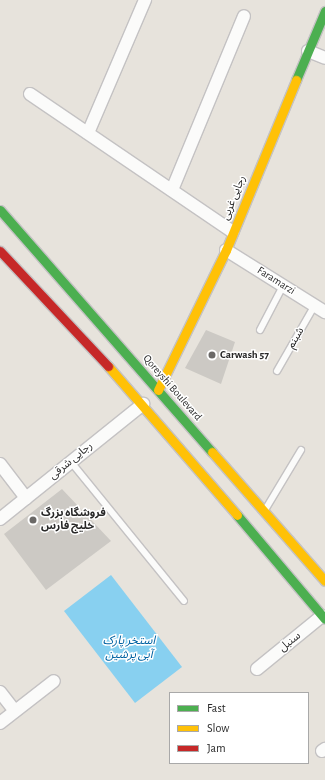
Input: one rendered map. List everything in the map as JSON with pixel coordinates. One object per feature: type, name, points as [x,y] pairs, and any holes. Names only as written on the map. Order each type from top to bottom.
[{"type":"main road","name":"رجایی غربی","points":[[158,390],[226,250],[325,11]]},
{"type":"main road","name":"Qoreyshi Boulevard","points":[[0,210],[325,581]]},
{"type":"main road","points":[[0,251],[143,404],[324,617]]},
{"type":"street","points":[[88,133],[145,0]]},
{"type":"street","points":[[172,190],[244,16]]},
{"type":"street","points":[[308,51],[325,58]]},
{"type":"street","points":[[30,94],[233,232]]},
{"type":"street","name":"Faramarzi","points":[[226,250],[320,308]]},
{"type":"street","name":"رجایی شرقی","points":[[0,519],[143,404]]},
{"type":"street","points":[[0,464],[26,498]]},
{"type":"street","name":"سنبل","points":[[257,669],[324,617]]},
{"type":"street","points":[[0,723],[54,681]]},
{"type":"street","points":[[0,692],[15,711]]},
{"type":"lane","points":[[260,330],[284,286]]},
{"type":"lane","name":"شبنم","points":[[277,371],[320,308]]},
{"type":"lane","points":[[264,512],[301,450]]},
{"type":"lane","points":[[71,462],[184,601]]},
{"type":"water","name":"استخر پارک آبی پرشین","points":[[111,575],[182,667],[135,703],[64,611]]},
{"type":"building","name":"Carwash 57","points":[[206,330],[235,342],[221,384],[185,368]]},
{"type":"building","points":[[62,489],[111,541],[46,590],[4,534]]},
{"type":"traffic: fast","points":[[296,80],[325,11]]},
{"type":"traffic: fast","points":[[0,210],[212,452]]},
{"type":"traffic: fast","points":[[237,515],[325,619]]},
{"type":"traffic: slow","points":[[158,390],[226,250],[296,80]]},
{"type":"traffic: slow","points":[[108,366],[237,515]]},
{"type":"traffic: slow","points":[[212,452],[325,581]]},
{"type":"traffic: jam","points":[[0,251],[108,366]]},
{"type":"place","name":"Carwash 57","points":[[212,355]]},
{"type":"place","name":"فروشگاه بزرگ خلیج فارس","points":[[33,520]]}]
